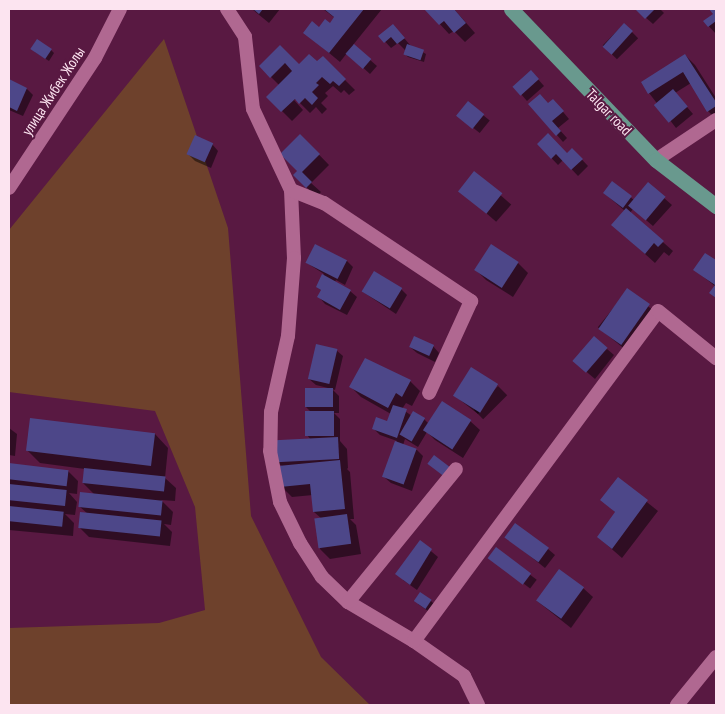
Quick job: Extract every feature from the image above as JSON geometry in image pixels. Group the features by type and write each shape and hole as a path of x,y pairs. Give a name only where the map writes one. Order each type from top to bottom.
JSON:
{"main road":[{"name":"Talgar road","path":"511,9 656,160 716,206"}],"street":[{"name":"улица Жибек Жолы","path":"9,188 95,58 120,9"},
{"path":"227,9 246,37 253,108 291,190 294,258 288,336 271,412 270,451 280,502 300,543 322,577 348,602 414,640 464,676 478,705"},
{"path":"656,160 716,120"},
{"path":"291,190 324,203 471,301 429,393"},
{"path":"414,640 658,311 716,358"},
{"path":"348,602 456,469"},
{"path":"677,705 716,657"}],"shaded area":[{"path":"164,39 228,228 251,516 321,657 370,705 9,705 9,628 159,623 205,610 195,507 155,411 9,392 9,230"}],"building":[{"path":"253,9 263,9 259,14"},
{"path":"324,9 364,9 329,53 303,33 312,21 319,27 325,19 330,23 334,17"},
{"path":"424,9 454,9 466,23 454,33 444,21 439,25"},
{"path":"635,9 655,9 645,19"},
{"path":"709,9 716,9 716,21 708,27 703,21 713,14"},
{"path":"624,23 633,31 612,55 603,47"},
{"path":"393,24 405,38 397,44 391,37 384,43 378,36"},
{"path":"37,39 52,49 45,59 30,49"},
{"path":"354,44 371,59 363,69 345,54"},
{"path":"407,44 424,50 420,60 403,54"},
{"path":"280,45 299,64 309,54 317,61 323,56 346,79 339,86 333,81 330,84 322,77 316,83 319,85 312,92 318,98 312,105 305,98 299,104 295,99 281,112 266,97 292,71 285,63 270,78 259,66"},
{"path":"685,54 716,102 716,106 707,112 683,72 648,94 641,82"},
{"path":"531,70 539,79 520,96 512,87"},
{"path":"9,79 27,88 17,111 9,107"},
{"path":"673,89 688,107 669,123 654,105"},
{"path":"540,94 548,103 553,99 564,111 552,121 561,131 556,136 528,104"},
{"path":"468,101 484,114 472,129 456,116"},
{"path":"548,133 567,153 572,148 583,159 571,170 556,154 551,159 537,144"},
{"path":"300,134 320,154 302,172 312,182 306,188 293,175 297,171 280,154"},
{"path":"195,135 213,143 205,162 186,154"},
{"path":"474,171 502,193 486,214 458,191"},
{"path":"612,181 632,196 623,208 603,193"},
{"path":"648,182 666,197 646,221 628,206"},
{"path":"626,208 664,241 658,247 654,243 645,254 611,225"},
{"path":"315,244 347,260 338,279 305,263"},
{"path":"491,244 519,262 502,288 474,270"},
{"path":"705,253 716,260 716,298 709,293 715,285 693,270"},
{"path":"374,271 402,288 390,309 362,292"},
{"path":"322,274 351,290 340,310 317,297 321,290 316,287"},
{"path":"627,288 650,304 621,345 598,329"},
{"path":"414,336 434,345 429,356 409,347"},
{"path":"594,336 608,348 586,373 572,361"},
{"path":"316,344 337,349 329,384 308,379"},
{"path":"365,358 411,380 402,397 396,393 388,408 349,387"},
{"path":"471,367 498,384 480,413 453,396"},
{"path":"305,388 333,388 333,407 305,407"},
{"path":"442,401 471,420 452,449 423,430"},
{"path":"393,405 407,409 397,438 372,429 376,417 387,421"},
{"path":"305,411 334,411 334,436 305,436"},
{"path":"413,411 425,418 412,441 400,434"},
{"path":"30,418 155,433 151,466 26,451"},
{"path":"338,437 339,459 276,462 275,440"},
{"path":"395,441 417,449 404,485 382,477"},
{"path":"434,455 451,468 444,476 427,464"},
{"path":"340,460 345,509 313,512 310,484 280,487 278,466"},
{"path":"9,463 69,470 67,486 9,479"},
{"path":"84,468 166,477 164,491 82,483"},
{"path":"618,477 648,500 612,549 597,537 615,512 600,500"},
{"path":"9,484 67,490 65,506 9,500"},
{"path":"80,492 163,501 161,516 78,507"},
{"path":"9,506 64,512 62,527 9,521"},
{"path":"80,512 162,521 160,536 78,528"},
{"path":"347,514 351,544 318,548 314,519"},
{"path":"515,523 549,548 538,562 504,538"},
{"path":"420,540 432,549 410,585 395,574"},
{"path":"496,547 531,573 523,585 488,558"},
{"path":"559,569 584,587 561,619 536,601"},
{"path":"420,592 432,600 425,609 414,601"}]}
